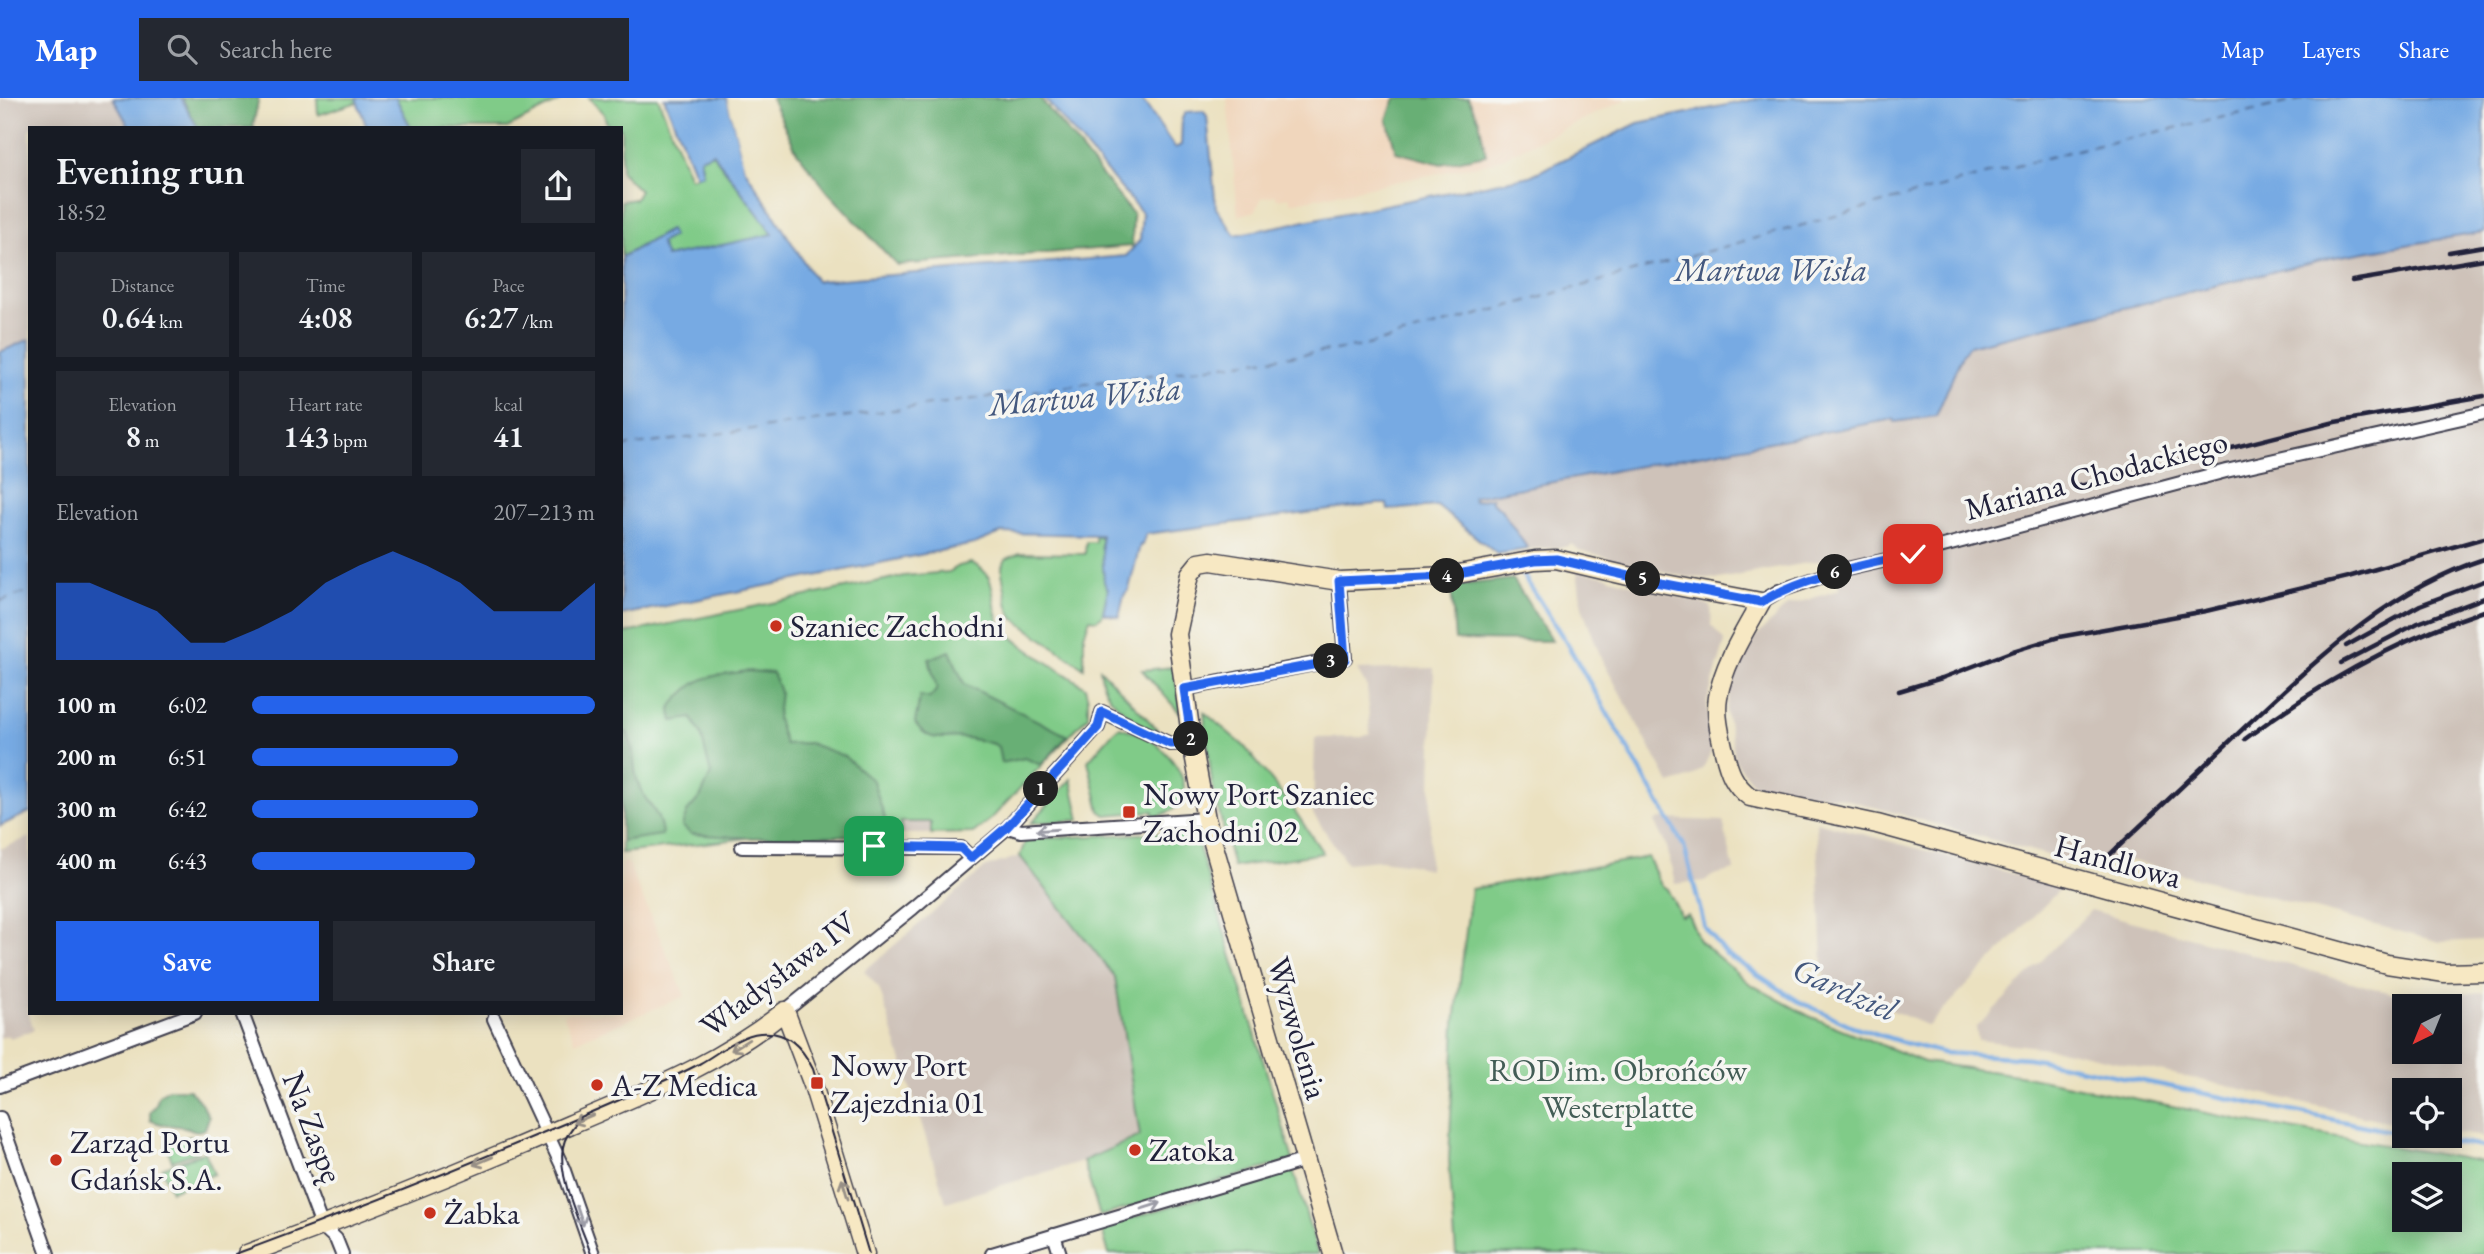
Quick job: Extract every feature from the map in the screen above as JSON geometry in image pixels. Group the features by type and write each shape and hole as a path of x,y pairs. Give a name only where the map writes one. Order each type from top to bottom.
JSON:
{"street":[{"name":"Mariana Chodackiego","path":"1761,602 1779,591 1838,571 1913,554 2227,471 2484,413"},
{"path":"1007,827 1021,831 1206,819 1177,634 1190,574 1199,564 1211,561 1339,581 1447,576 1535,560 1556,559 1650,581 1761,602"},
{"path":"1184,689 1345,659 1339,581"},
{"name":"Handlowa","path":"1761,602 1737,644 1718,698 1718,727 1730,774 1741,790 1750,797 1877,824 2386,964 2445,973 2484,972"},
{"name":"Władysława IV","path":"247,1254 387,1202 701,1068 758,1033 913,908 1007,827 1098,727 1102,712 1170,744 1192,743"},
{"name":"Wyzwolenia","path":"1206,819 1333,1254"},
{"path":"742,847 961,848 971,858"},
{"path":"785,1011 813,1084 866,1254"},
{"path":"0,1086 190,1015"},
{"name":"Na Zaspę","path":"243,1015 322,1226 336,1239 342,1254"},
{"path":"494,1019 567,1177 593,1254"},
{"path":"0,1118 48,1254"},
{"path":"992,1254 1306,1160"},
{"path":"1054,1235 1060,1254"}],"shaded area":[{"path":"0,98 113,98 129,126 28,126 28,340 0,352"},
{"path":"1227,98 1629,98 1493,162 1291,203 1289,197 1278,199 1275,195 1262,198 1255,211 1238,216"},
{"path":"2484,232 2484,940 2440,942 2132,861 2080,864 1838,797 1756,787 1736,762 1726,711 1734,673 1752,641 1787,606 1839,590 1835,558 1719,579 1685,577 1579,550 1571,544 1565,547 1528,549 1492,502 1473,501 1472,497 1491,493 1894,419 1896,422 1936,416 1963,353 1969,346 2329,258"},
{"path":"1577,571 1711,606 1712,626 1725,642 1707,702 1711,752 1703,768 1692,777 1670,784 1602,660 1582,607"},
{"path":"1434,668 1429,870 1412,864 1380,860 1347,863 1313,814 1315,738 1362,737 1370,734 1367,687 1357,670"},
{"path":"1660,819 1723,821 1734,870 1714,875 1704,881 1675,884 1667,847 1654,822"},
{"path":"901,822 931,822 931,834 901,834"},
{"path":"1816,822 2062,887 1928,1026 1824,981"},
{"path":"28,838 27,1008 34,1030 10,1038 9,1035 0,1038 0,849"},
{"path":"1020,856 1115,977 1140,1136 1083,1161 946,1202 879,988 864,971 986,867"},
{"path":"627,861 685,996 575,1042 564,1015 623,1015 623,863"},
{"path":"2091,910 2395,994 2392,994 2392,1064 2462,1064 2460,994 2484,992 2484,1137 2462,1134 2462,1078 2392,1078 2392,1122 2064,1050 1978,1040 1976,1028"}],"green space":[{"path":"182,98 259,98 254,126 197,126"},
{"path":"317,98 356,98 358,102 318,115"},
{"path":"396,98 566,98 511,126 410,126"},
{"path":"589,98 658,98 690,178 703,174 700,158 712,153 774,235 665,257 660,242 669,230 623,256 623,201 635,199 640,191 623,174 623,126 607,126 604,114"},
{"path":"771,98 1040,98 1133,214 1132,246 897,265 828,192 797,152"},
{"path":"1395,98 1468,98 1479,120 1486,155 1441,164 1396,152 1387,119"},
{"path":"1095,537 1101,537 1101,547 1104,549 1104,582 1108,589 1102,616 1096,620 1090,619 1084,635 1084,668 1013,618 1008,607 1002,566 1006,559 1020,553 1085,554 1086,542 1095,542"},
{"path":"971,563 986,574 990,580 1000,623 1005,630 1025,647 1085,687 1088,699 1088,716 991,819 973,833 931,834 931,822 901,822 901,834 756,837 623,853 623,634 904,576 949,572"},
{"path":"1513,579 1552,641 1455,640 1451,586"},
{"path":"950,651 964,684 1068,736 1041,765 1025,758 1001,763 998,747 994,744 958,737 933,737 927,735 915,723 920,696 930,698 937,689 929,659"},
{"path":"1173,667 1181,708 1179,712 1142,670"},
{"path":"1100,669 1159,734 1139,723 1114,701 1107,693"},
{"path":"748,671 773,673 780,692 777,719 785,744 809,743 844,756 873,781 885,818 876,835 748,838 691,834 682,826 687,812 701,796 711,774 701,734 692,718 673,721 670,708 688,689 704,679"},
{"path":"1204,712 1244,746 1290,804 1323,853 1233,867 1212,784"},
{"path":"1120,727 1148,738 1162,749 1179,770 1184,793 1180,803 1170,811 1154,817 1153,811 1106,815 1100,811 1088,761"},
{"path":"623,732 627,732 630,739 637,780 658,818 662,835 623,841"},
{"path":"1071,779 1080,820 1031,823"},
{"path":"1195,834 1293,1160 1100,1216 1083,1161 1140,1136 1115,977 1020,856 1026,839"},
{"name":"ROD im. Obrońców Westerplatte","path":"1648,857 1661,885 1667,889 1681,916 1688,914 1699,941 1750,984 1809,1016 1924,1062 2025,1076 2255,1123 2484,1162 2484,1254 1456,1254 1449,1160 1455,1023 1471,889"},
{"path":"169,1089 189,1089 209,1117 205,1129 196,1131 150,1120 150,1112 159,1095"},
{"path":"191,1136 197,1152 172,1161 166,1144"},
{"path":"205,1152 214,1174 171,1191 162,1168"},
{"path":"1293,1170 1318,1254 1109,1254 1101,1227"}],"water":[{"path":"113,98 181,98 197,126 129,126"},
{"path":"356,98 396,98 410,126 366,126"},
{"name":"Martwa Wisła","path":"664,98 727,98 745,169 816,281 1126,256 1140,240 1142,213 1044,98 1141,98 1175,148 1181,145 1182,118 1186,112 1203,111 1207,116 1216,208 1235,235 1530,176 1638,123 1761,98 2484,98 2484,232 2329,258 1969,346 1963,353 1936,416 1895,422 1894,419 1473,497 1474,501 1492,498 1492,502 1500,508 1528,549 1497,554 1437,506 1388,510 1387,504 1146,534 1140,545 1119,617 1103,613 1108,589 1104,582 1101,535 1001,533 974,544 623,615 623,256 670,230 673,236 660,243 666,257 773,234 713,153 700,158 703,174 696,176"},
{"path":"28,340 28,813 0,826 0,352"}],"pier":[{"path":"727,98 730,98 748,169 745,169"}],"waterway":[{"name":"Gardziel","path":"1519,569 1566,642 1684,846 1705,928 1725,953 1798,1001 1852,1026 1943,1053 2029,1058 2392,1132"},
{"name":"Gardziel","path":"2462,1144 2484,1147"}],"ferry route":[{"path":"623,447 1364,346 2068,152 2309,98"},
{"path":"0,601 28,592"}],"tram line":[{"path":"235,1254 582,1116 699,1064 744,1037 760,1033 786,1037 799,1047 813,1069 869,1254"},
{"path":"580,1119 565,1139 563,1172 591,1254"}],"railway":[{"path":"2449,252 2484,246"},
{"path":"2352,281 2484,259"},
{"path":"2076,487 2335,422 2484,396"},
{"path":"1899,691 2059,637 2206,611 2348,577 2484,538"},
{"path":"2100,864 2274,700 2356,628 2417,589 2449,572 2484,559"},
{"path":"2346,646 2420,605 2484,581"},
{"path":"2341,663 2418,623 2484,598"},
{"path":"2245,739 2301,700 2359,665 2420,636 2484,611"}],"place":[{"name":"Szaniec Zachodni","path":"776,626"},
{"name":"Nowy Port Szaniec Zachodni 02","path":"1129,812"},
{"name":"Nowy Port Zajezdnia 01","path":"817,1083"},
{"name":"A-Z Medica","path":"597,1085"},
{"name":"Zatoka","path":"1135,1150"},
{"name":"Zarząd Portu Gdańsk S.A.","path":"56,1160"},
{"name":"Żabka","path":"430,1213"}],"route":[{"path":"874,846 961,848 971,858 1007,827 1074,754 1098,727 1102,712 1170,744 1192,743 1184,689 1345,659 1339,581 1447,576 1535,560 1556,559 1650,581 1761,602 1779,591 1838,571 1913,554"}]}
